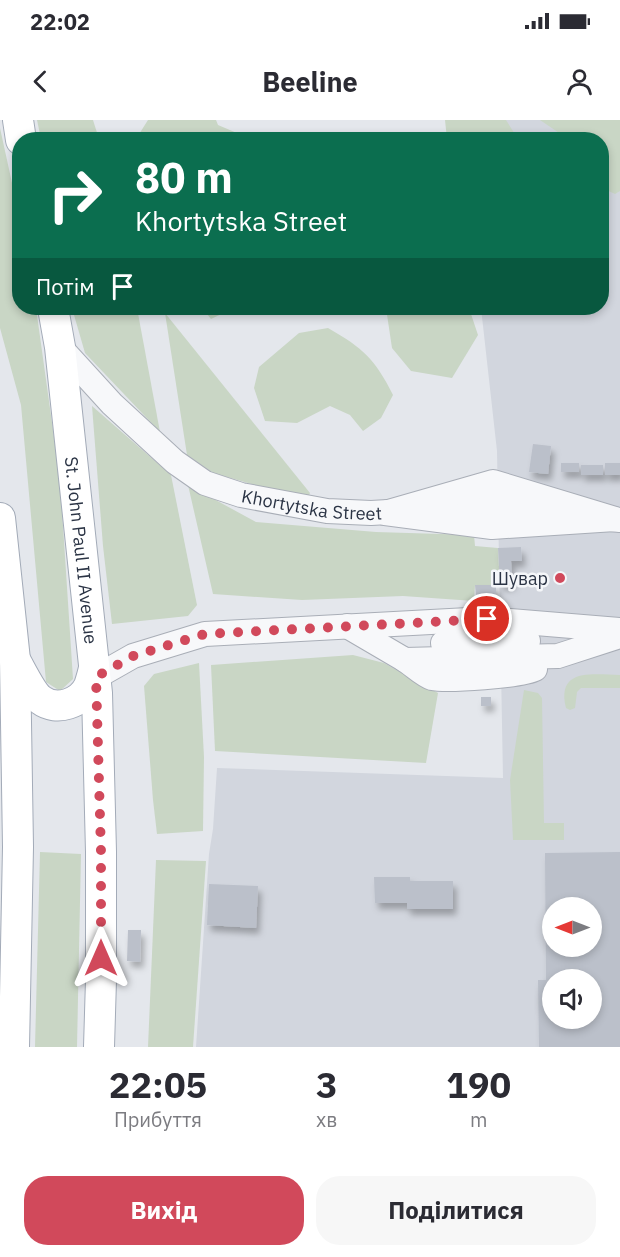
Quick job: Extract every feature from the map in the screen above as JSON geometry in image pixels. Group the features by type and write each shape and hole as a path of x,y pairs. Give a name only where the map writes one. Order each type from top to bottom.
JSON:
{"main road":[{"name":"St. John Paul II Avenue","path":"53,315 60,347 95,672 101,852 99,1047"},
{"path":"1,532 15,660 18,847 14,1047"},
{"path":"15,660 39,699 49,704 62,706 73,702 88,688 95,672"}],"lane":[{"name":"Khortytska Street","path":"60,347 120,411 175,462 205,483 241,495 327,511 386,513"},
{"path":"386,513 493,482 617,520"},
{"path":"386,513 492,527 617,520"},
{"path":"95,672 133,656 205,634 487,619 620,630"},
{"path":"347,626 432,678 488,677 528,672 558,649"},
{"path":"380,645 558,649 620,636"}],"shaded area":[{"name":"Шувар","path":"460,120 620,120 620,1047 196,1047 217,768 503,778 497,451 482,315 609,315 609,132 461,132"}],"green space":[{"path":"37,120 93,120 97,132 40,132"},
{"path":"148,120 216,120 218,125 234,132 140,132"},
{"path":"445,120 506,120 514,132 446,132"},
{"path":"540,120 620,120 620,191 615,194 609,191 609,132 558,132"},
{"path":"0,128 12,183 12,315 37,315 60,480 73,679 60,691 46,682 21,405 0,328"},
{"path":"74,315 138,315 160,432 85,353"},
{"path":"165,315 310,493 307,500 213,473 187,455"},
{"path":"208,315 219,315 211,319"},
{"path":"387,315 471,315 478,335 452,378 411,371 392,348"},
{"path":"328,328 359,348 380,372 393,395 381,418 363,431 350,415 330,406 297,423 265,421 254,388 259,367 299,333"},
{"path":"92,406 171,475 197,605 188,616 112,624 103,546"},
{"path":"188,485 256,522 376,532 474,535 475,546 498,548 500,585 475,585 474,601 403,596 302,600 213,594"},
{"path":"353,655 384,663 438,693 426,763 215,751 211,665"},
{"path":"199,663 204,757 203,831 157,834 144,686 154,674"},
{"path":"589,675 620,675 620,688 581,688 577,692 575,708 570,710 566,708 564,695 572,680"},
{"path":"524,690 538,693 542,698 544,823 564,823 564,840 513,840 510,780"},
{"path":"40,852 81,854 77,1047 35,1047"},
{"path":"156,860 206,861 193,1047 148,1047"}],"building":[{"path":"533,444 551,446 548,474 529,472"},
{"path":"561,463 579,463 579,472 561,472"},
{"path":"605,463 620,463 620,475 605,475"},
{"path":"581,465 603,465 603,475 581,475"},
{"path":"521,547 522,561 511,561 512,584 500,585 498,548"},
{"path":"475,585 496,585 496,595 476,596"},
{"path":"481,697 491,697 491,706 481,706"},
{"path":"620,852 620,1047 539,1047 538,980 542,980 542,1029 602,1029 602,969 546,969 546,957 602,957 602,897 545,897 545,853"},
{"path":"374,877 410,877 410,881 453,881 453,909 407,909 407,903 375,903"},
{"path":"209,884 258,886 256,928 207,925"},
{"path":"128,930 141,930 140,962 127,961"}],"place":[{"name":"Шувар","path":"560,578"}],"route":[{"path":"101,958 101,852 96,677 133,656 205,634 487,619"}]}
